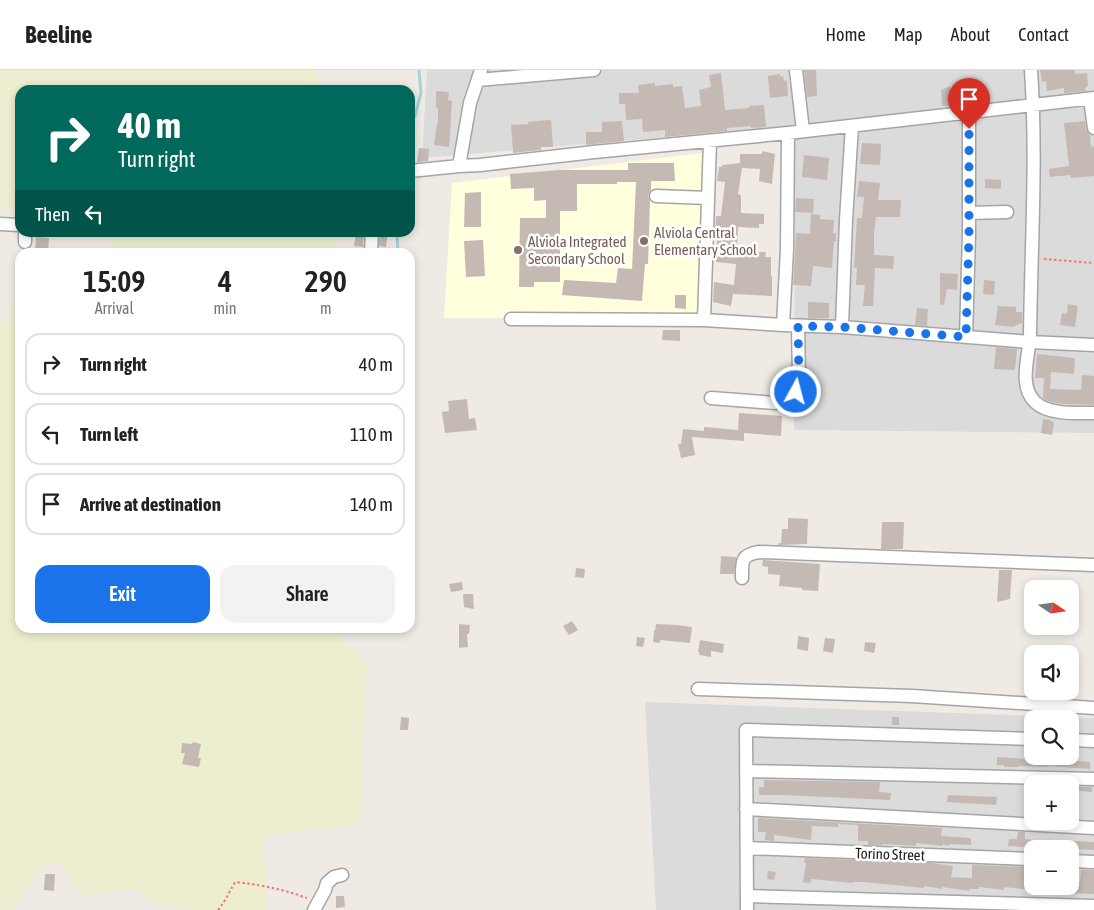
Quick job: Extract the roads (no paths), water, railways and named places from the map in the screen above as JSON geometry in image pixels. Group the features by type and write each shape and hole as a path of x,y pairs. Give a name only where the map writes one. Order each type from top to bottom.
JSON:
{"street":[{"path":"459,166 470,104 480,75 594,70"},
{"path":"796,70 803,132"},
{"path":"1031,70 1034,167 1030,342 1026,378 1028,390 1034,402 1043,408 1059,412 1094,413"},
{"path":"415,170 803,132 1092,98 1094,128"},
{"path":"966,337 969,112"},
{"path":"842,327 852,126"},
{"path":"783,325 787,249 788,133"},
{"path":"704,320 710,141"},
{"path":"656,196 708,198"},
{"path":"969,213 1007,212"},
{"path":"0,224 15,225"},
{"path":"511,319 704,320 842,327 1030,342 1094,344"},
{"path":"711,398 775,403 788,400 796,392 799,379 798,326"},
{"path":"742,578 744,558 748,554 759,552 1094,566"},
{"path":"698,689 912,696 1094,708"},
{"path":"747,910 746,730 1024,739"},
{"path":"1079,740 1094,741"},
{"path":"746,771 1094,779"},
{"path":"746,809 1094,828"},
{"name":"Torino Street","path":"747,848 1024,859"},
{"path":"1079,861 1094,862"},
{"path":"316,906 326,890 327,883 334,877 342,875"},
{"path":"747,896 1094,906"}],"waterway":[{"path":"415,116 421,93 419,70"},
{"path":"397,237 398,248"}],"place":[{"name":"Alviola Central Elementary School","path":"644,241"},
{"name":"Alviola Integrated Secondary School","path":"518,250"}]}
